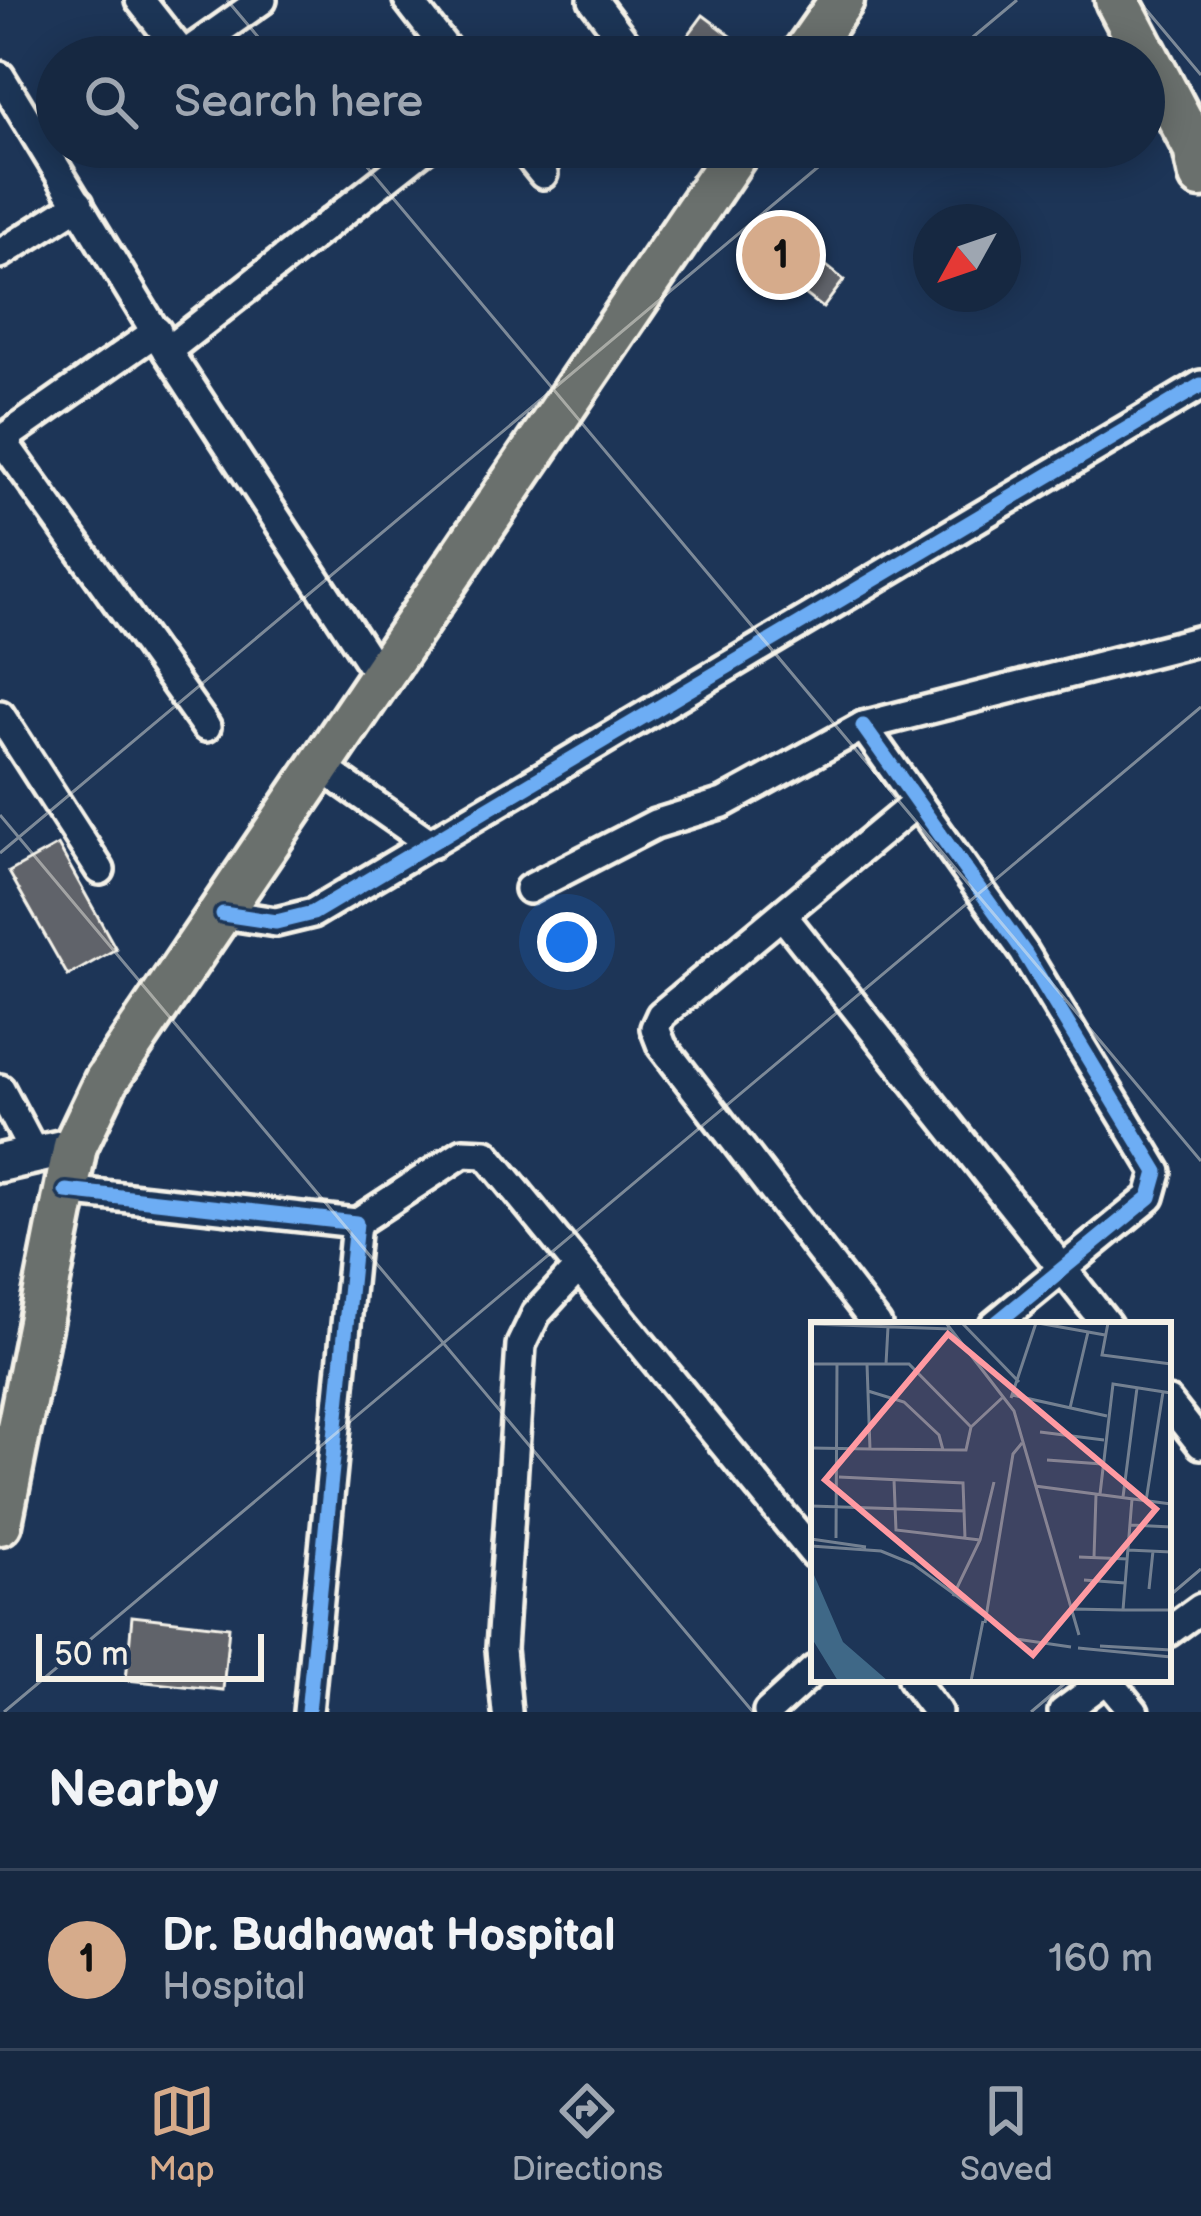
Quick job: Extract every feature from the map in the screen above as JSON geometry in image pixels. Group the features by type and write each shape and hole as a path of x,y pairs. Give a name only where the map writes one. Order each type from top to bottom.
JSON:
{"main road":[{"path":"1117,0 1136,36"},
{"path":"814,36 833,4"},
{"path":"1165,91 1195,148 1201,176"},
{"path":"0,1522 66,1191 36,1155 106,1081 223,914 379,676 726,168"}],"street":[{"path":"140,0 167,36"},
{"path":"211,36 262,0"},
{"path":"408,0 436,36"},
{"path":"593,0 620,36"},
{"path":"1,81 36,127"},
{"path":"62,168 162,341 379,676"},
{"path":"206,727 1,441 162,341 397,168"},
{"path":"538,168 543,174"},
{"path":"0,254 79,204"},
{"path":"223,914 293,920 430,844 1201,385"},
{"path":"529,889 655,824 723,803 863,726 1201,640"},
{"path":"0,715 100,870"},
{"path":"863,726 1030,962 1157,1172 1150,1197 998,1322"},
{"path":"321,766 430,844"},
{"path":"875,1322 657,1038 661,1015 915,804"},
{"path":"783,916 1105,1322"},
{"path":"0,1089 36,1155"},
{"path":"66,1191 356,1223 463,1153 478,1150 811,1550"},
{"path":"308,1712 356,1223"},
{"path":"507,1712 501,1649 521,1345 536,1314 578,1268"},
{"path":"1171,1406 1201,1444"},
{"path":"1171,1630 1199,1613"},
{"path":"767,1712 811,1673"},
{"path":"914,1682 937,1712"},
{"path":"1063,1712 1103,1682"},
{"path":"1110,1682 1135,1712"}],"building":[{"path":"703,15 731,36 688,36"},
{"path":"769,220 844,280 823,308 746,248"},
{"path":"58,845 116,949 68,976 9,872"},
{"path":"132,1616 229,1627 223,1690 126,1680"}],"cycle path":[{"path":"223,914 276,922 313,913 1201,385"},
{"path":"863,726 1024,952 1157,1172 1150,1197 998,1322"},
{"path":"66,1191 356,1223 308,1712"}],"place":[{"name":"Dr. Budhawat Hospital","path":"781,255"}]}
